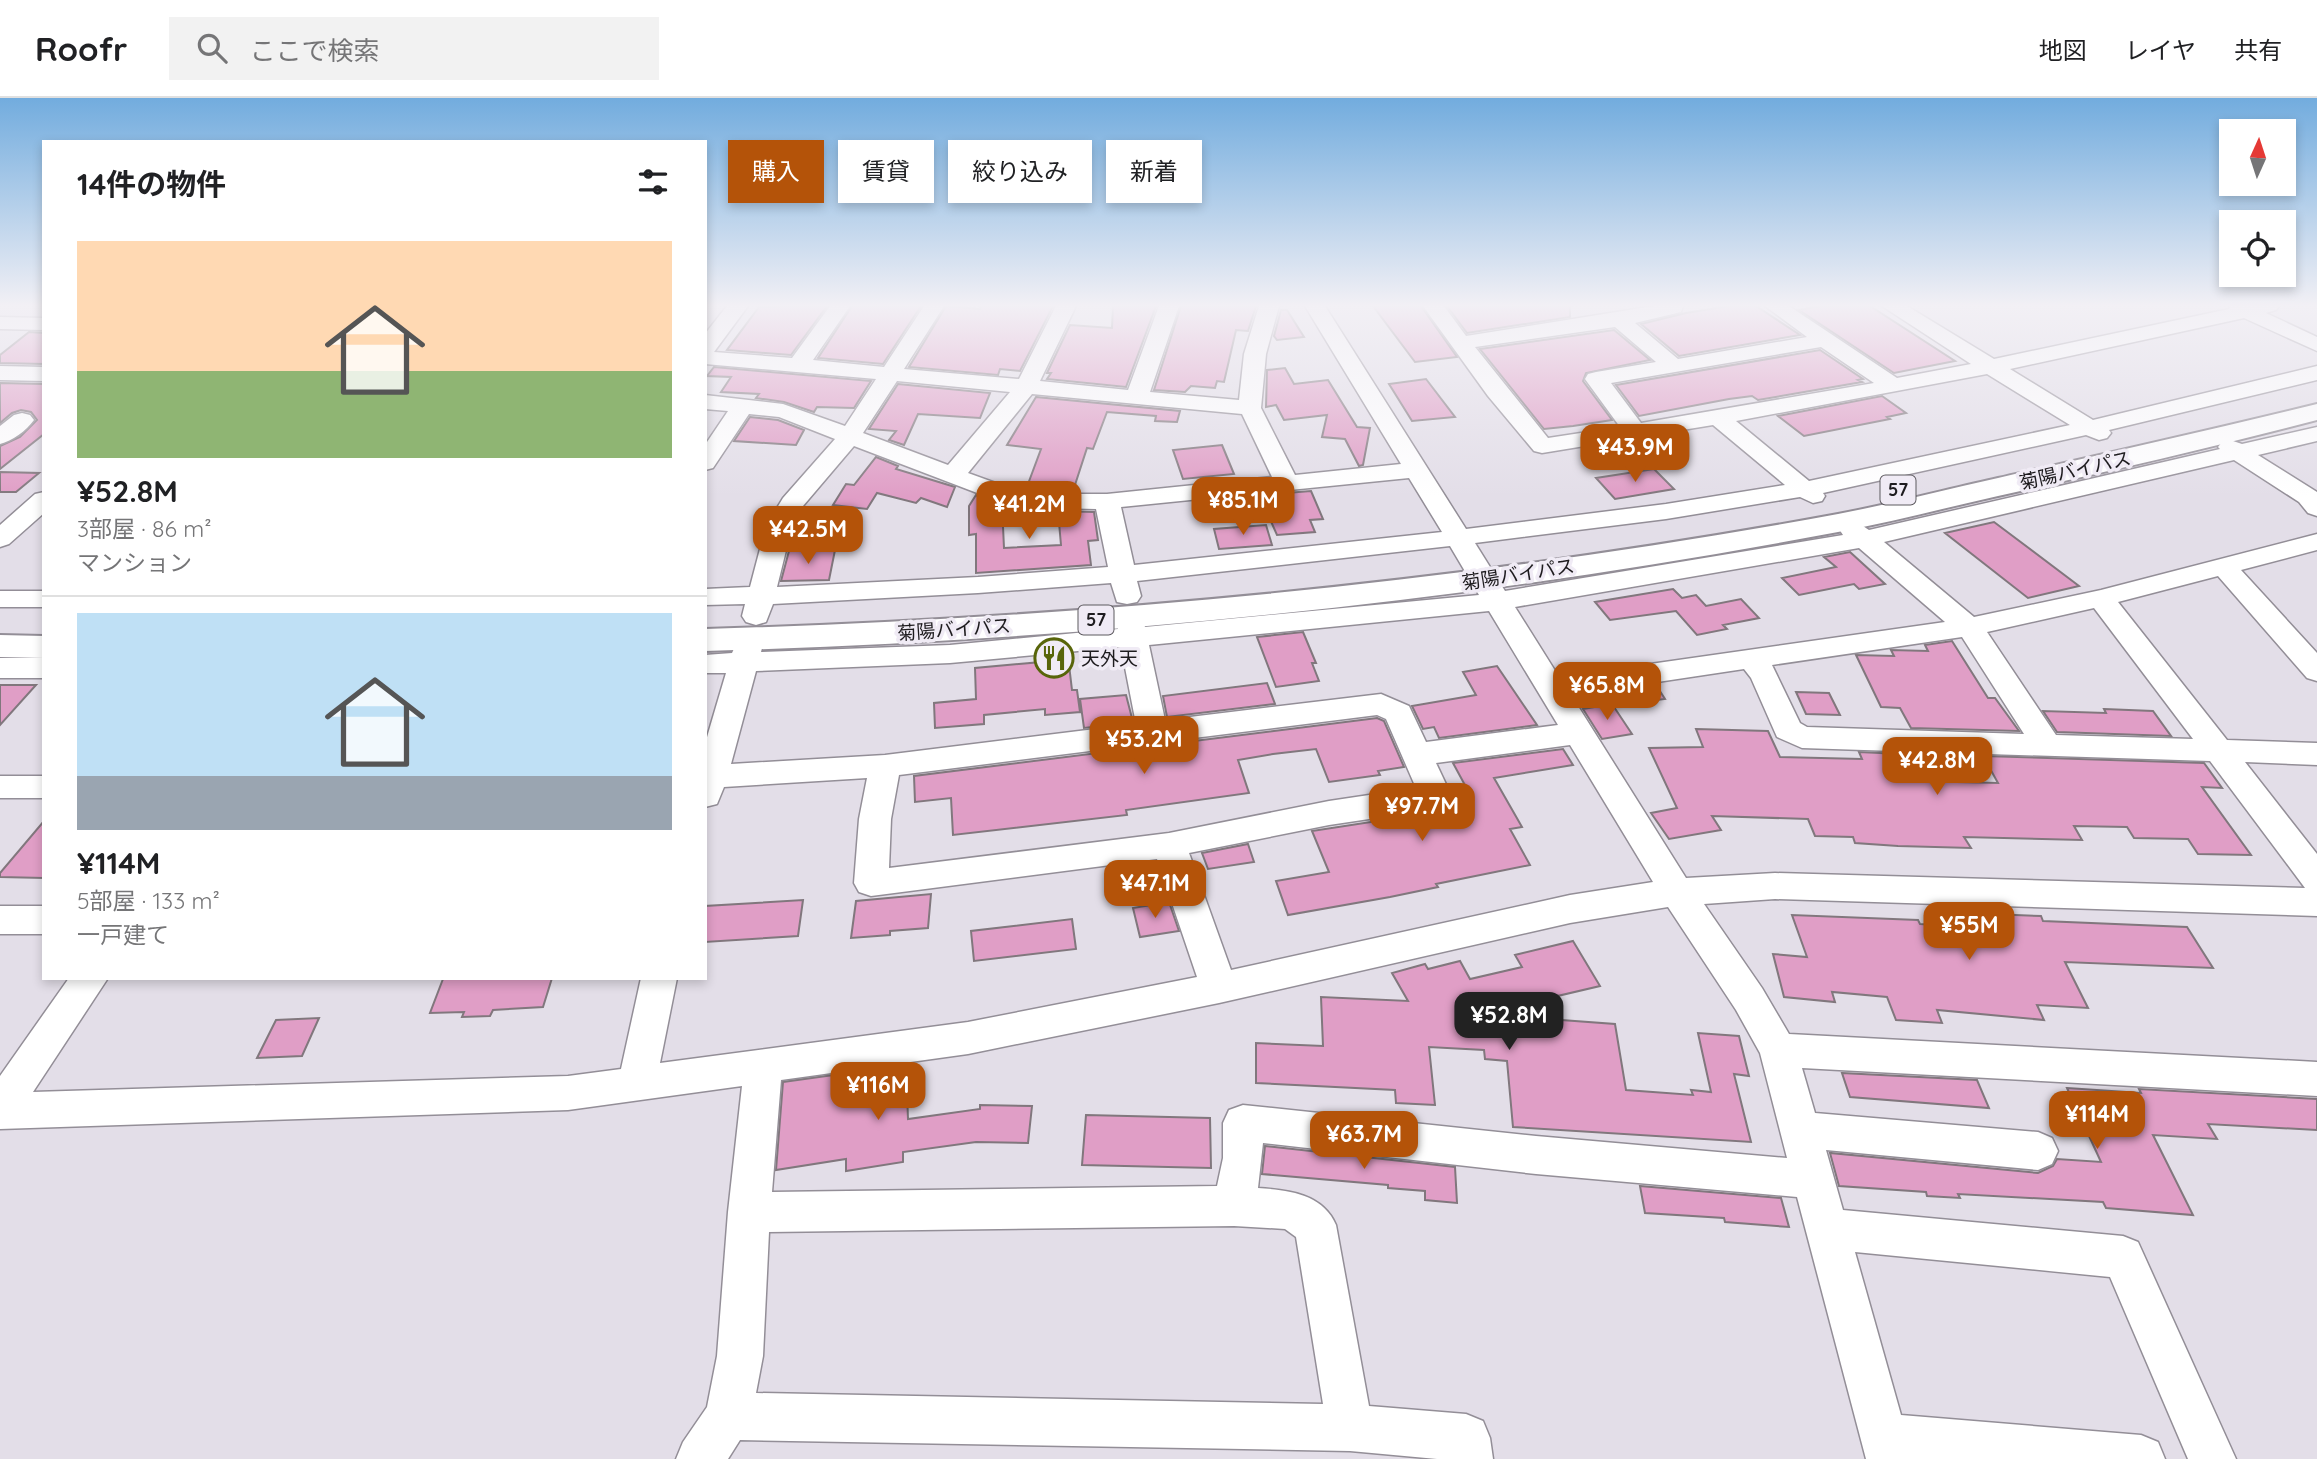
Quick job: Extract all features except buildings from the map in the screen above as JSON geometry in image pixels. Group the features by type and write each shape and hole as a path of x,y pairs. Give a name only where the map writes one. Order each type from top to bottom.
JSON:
{"highway":[{"name":"菊陽バイパス","path":"1833,514 2102,435 2317,393"},
{"name":"菊陽バイパス","path":"707,619 821,638 1128,606 1396,592 1480,569 1833,514 2213,438 2317,412"},
{"path":"0,623 42,623"},
{"name":"菊陽バイパス","path":"707,640 753,629"},
{"path":"0,646 42,647"}],"street":[{"path":"844,370 1250,408"},
{"path":"885,766 875,819 871,883 1169,845 1329,813 1436,797 1419,754 1398,713 1381,704 885,766 707,783 753,629 779,526 792,503 850,436 893,370"},
{"path":"952,476 1027,386 1035,370"},
{"path":"1138,397 1147,370"},
{"path":"1254,370 1250,408 1287,483"},
{"path":"1355,370 1677,892 1749,999 1778,1050 1887,1448 2141,1459"},
{"path":"1482,370 1542,446 1720,419 1972,370"},
{"path":"1636,432 1596,379 1647,370"},
{"path":"1869,370 1892,385"},
{"path":"1996,370 2102,435 2317,373"},
{"path":"0,373 42,374"},
{"path":"707,402 783,411 1023,502 1107,501 1417,470"},
{"path":"707,460 743,406"},
{"path":"0,419 22,420 0,437"},
{"path":"1720,419 1969,627 2049,746"},
{"path":"707,663 753,629 955,586 1128,606 1254,562 1480,569 1633,515 1833,514 2241,453 2317,434"},
{"path":"2213,438 2308,497 2317,508"},
{"path":"2287,483 2317,483"},
{"path":"1107,501 1154,734"},
{"path":"0,512 36,506"},
{"path":"0,539 36,506"},
{"path":"1551,688 1753,661 1969,627 2101,598 2317,542"},
{"path":"2224,567 2317,671"},
{"path":"707,598 753,629"},
{"path":"2101,598 2317,879"},
{"path":"0,599 42,599"},
{"path":"1753,661 1764,675 1788,730 1802,737 2317,754"},
{"path":"0,668 42,668"},
{"path":"1419,754 1579,733"},
{"path":"0,787 42,788"},
{"path":"1169,845 1219,988"},
{"path":"0,1110 568,1093 968,1038 1219,988 1570,909 1677,892 1774,886 2317,902"},
{"path":"0,920 42,920"},
{"path":"0,1110 89,980"},
{"path":"636,1082 659,980"},
{"path":"1778,1050 2317,1079"},
{"path":"700,1459 728,1416 740,1356 749,1213 763,1067"},
{"path":"1234,1206 1243,1158 1243,1123 1536,1155 1814,1179"},
{"path":"1800,1130 2038,1151"},
{"path":"749,1213 1234,1206 1291,1210 1315,1225 1350,1429"},
{"path":"1828,1229 2123,1257 2212,1459"},
{"path":"728,1416 1350,1429 1466,1438 1469,1459"}],"place":[{"name":"天外天","path":"1054,658"}]}
